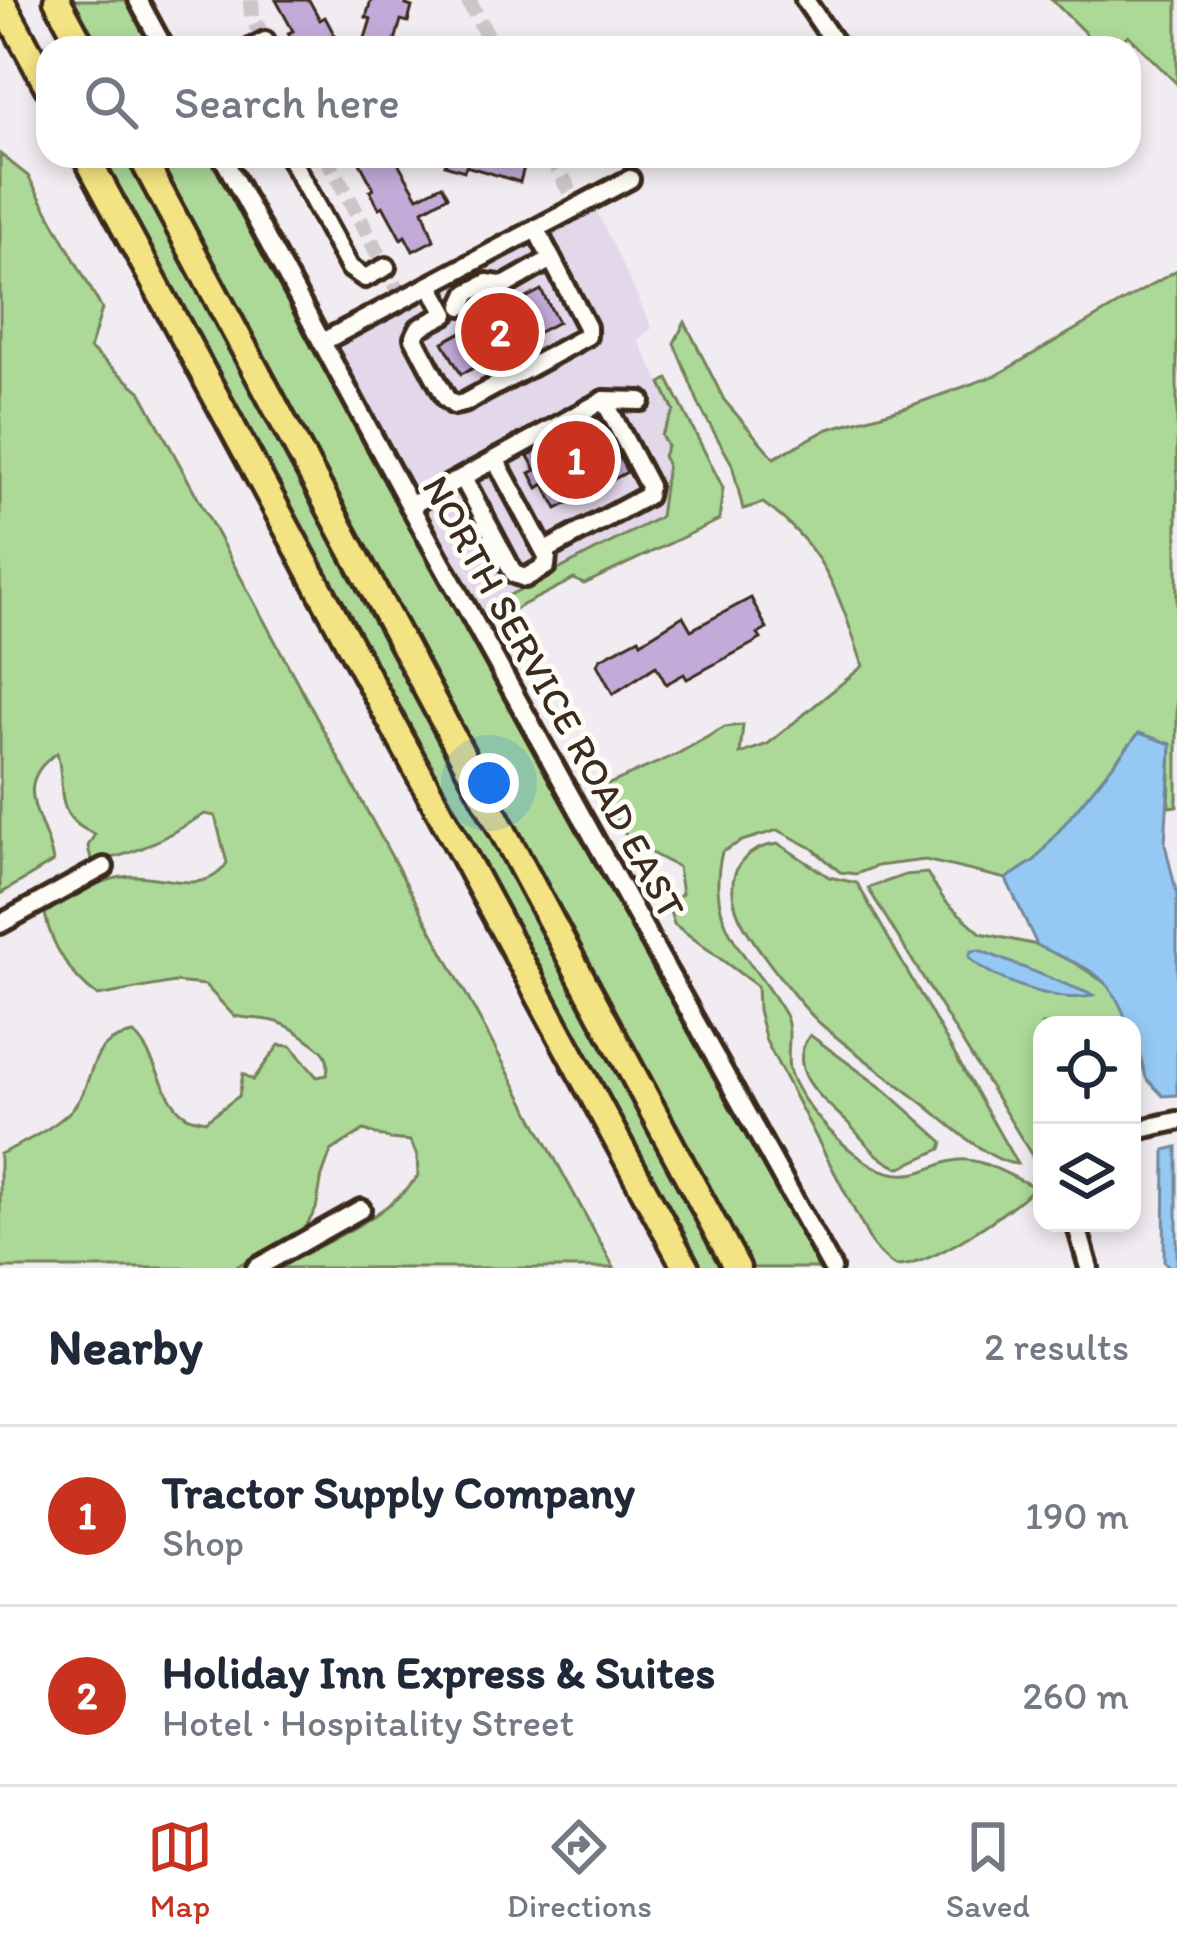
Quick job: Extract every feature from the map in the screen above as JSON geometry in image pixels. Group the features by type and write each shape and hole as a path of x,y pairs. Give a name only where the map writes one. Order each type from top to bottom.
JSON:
{"highway":[{"path":"1,0 36,65"},
{"path":"57,0 76,36"},
{"path":"93,168 686,1268"},
{"path":"147,168 736,1268"}],"street":[{"path":"138,0 158,36"},
{"path":"805,0 830,36"},
{"name":"NORTH SERVICE ROAD EAST","path":"228,168 832,1268"},
{"path":"296,168 350,268 364,278 386,267"},
{"path":"322,342 630,178"},
{"path":"536,229 587,327 587,336 464,403 454,404 446,398 414,338 419,328 459,308 468,293 487,283 495,290 551,259"},
{"path":"430,285 459,308"},
{"path":"410,506 604,400 641,401"},
{"path":"544,551 646,496 649,486 604,400"},
{"path":"463,478 514,574 524,578 546,566 544,551 495,459"},
{"path":"0,924 104,867"},
{"path":"1141,1129 1177,1121"},
{"path":"256,1268 362,1210"},
{"path":"1079,1232 1089,1268"}],"shaded area":[{"path":"595,207 652,328 638,340 674,410 665,426 667,464 660,517 477,612 341,359 342,344 349,336"}],"green space":[{"path":"71,0 130,0 150,36 90,36"},
{"path":"1052,0 1177,0 1177,84 1141,48 1141,36 1086,34"},
{"path":"0,154 28,176 102,309 90,349 140,391 614,1268 277,1268 372,1217 418,1176 417,1155 410,1141 364,1130 331,1151 316,1209 305,1228 234,1268 0,1268 0,1154 66,1115 83,1092 98,1055 117,1038 134,1034 176,1107 205,1121 239,1096 243,1074 253,1080 279,1045 291,1046 317,1077 327,1075 328,1061 324,1052 287,1026 234,1016 205,985 174,982 98,996 71,970 52,937 45,914 97,884 131,876 196,882 218,873 227,863 215,816 205,814 136,851 91,860 88,846 95,834 71,819 66,810 57,753 42,766 32,791 53,862 0,894"},
{"path":"102,168 136,168 727,1268 693,1268"},
{"path":"161,168 218,168 472,642 819,1268 753,1268"},
{"path":"1177,270 1177,806 1169,807 1171,744 1139,733 1035,860 1006,879 925,860 877,866 856,874 840,872 812,848 778,830 722,852 718,879 725,922 785,1015 794,1083 829,1130 859,1157 888,1172 910,1174 967,1160 1033,1186 1008,1210 948,1248 895,1266 873,1246 766,1041 757,986 674,924 667,902 682,894 678,867 620,828 605,786 725,727 743,725 740,754 768,744 863,666 837,595 816,555 763,503 743,509 732,464 701,409 674,343 685,322 724,400 774,458 828,429 997,375"},
{"path":"668,379 723,488 719,520 584,584 574,579 513,610 506,597 660,517 667,464 663,456 667,446 661,435 674,411 661,383"},
{"path":"779,844 829,877 857,883 1017,1164 994,1157 969,1140 835,1036 765,957 739,916 733,883 748,856"},
{"path":"927,873 945,901 981,933 1037,945 1117,991 1125,1016 1033,1016 1033,1157 868,888"},
{"path":"810,1035 886,1091 943,1142 941,1149 899,1168 877,1155 804,1073 803,1048"}],"water":[{"path":"1139,733 1171,744 1165,844 1177,895 1177,1095 1163,1096 1146,1078 1141,1016 1124,1016 1113,993 1094,973 1037,945 1006,879 1035,860"},
{"path":"979,950 1093,995 1064,997 1010,982 969,957 971,951"},
{"path":"1177,1147 1177,1268 1170,1268 1164,1261 1165,1150"}],"building":[{"path":"276,0 309,0 334,34 289,36 293,31"},
{"path":"371,0 408,0 406,5 412,7 396,36 366,36 371,19 366,17"},
{"path":"363,168 401,168 418,197 442,185 448,196 423,210 434,240 413,251 383,206 379,208 370,191 374,189"},
{"path":"473,168 524,168 520,182"},
{"path":"541,290 558,322 461,374 443,342"},
{"path":"599,417 627,472 557,509 544,484 538,488 528,456"},
{"path":"751,598 767,629 758,634 761,639 687,679 684,674 666,684 656,666 613,694 597,664 600,659 639,638 641,642 683,616 691,630"}],"tunnel":[{"path":"251,0 252,17 262,36"},
{"path":"468,0 488,36"},
{"path":"332,168 403,300"},
{"path":"557,168 578,207"}],"place":[{"name":"Holiday Inn Express & Suites","path":"500,332"},
{"name":"Tractor Supply Company","path":"576,460"}]}
